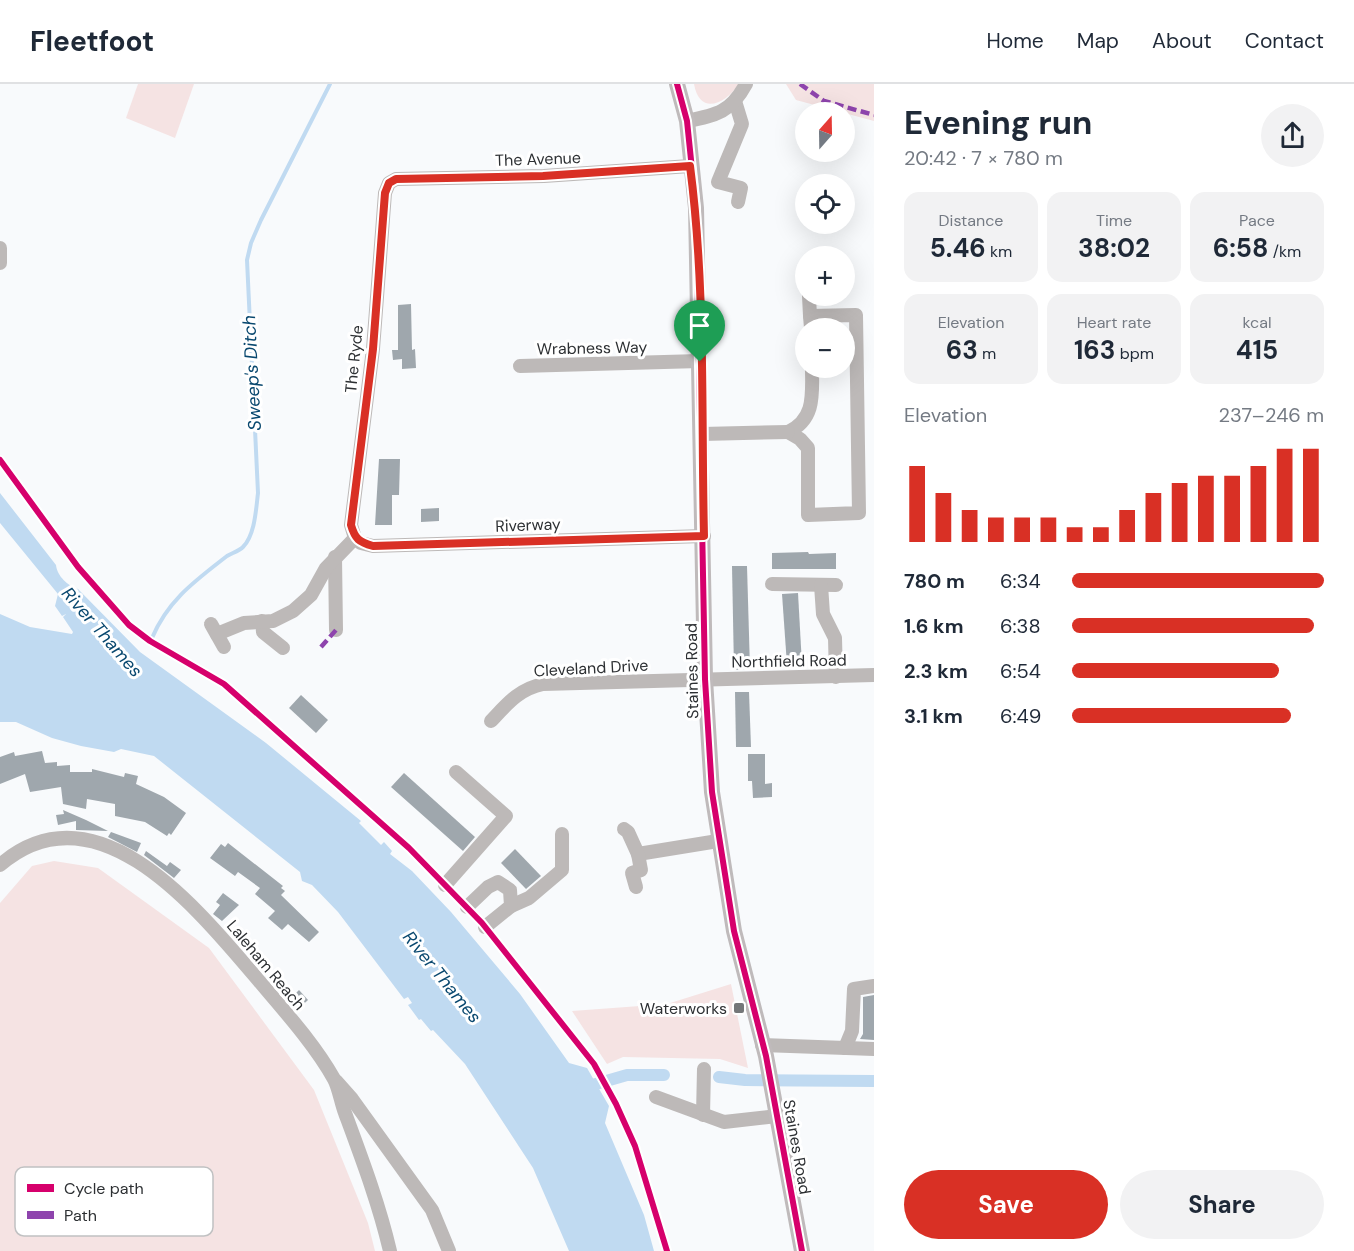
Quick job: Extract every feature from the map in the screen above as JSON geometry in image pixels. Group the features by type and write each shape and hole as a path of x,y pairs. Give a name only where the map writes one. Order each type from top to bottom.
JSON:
{"main road":[{"name":"Staines Road","path":"677,84 687,121 696,208 705,680 711,792 734,931 764,1051 802,1251"}],"street":[{"path":"687,121 711,117 727,109 746,84"},
{"path":"735,101 742,124 718,182 741,188 738,202"},
{"name":"The Avenue","path":"389,183 396,179 543,176 690,166"},
{"name":"The Ryde","path":"355,538 351,525 373,349 385,193 389,183"},
{"path":"0,248 0,263"},
{"path":"788,432 800,439 808,448 808,515 859,513 856,315 810,311"},
{"name":"Wrabness Way","path":"520,366 700,362"},
{"path":"702,434 788,432 799,425 812,407 812,378"},
{"name":"Riverway","path":"355,538 361,543 373,546 704,536"},
{"path":"224,647 214,629 244,623 273,621 293,611 311,595 335,557 355,538"},
{"path":"335,557 336,630"},
{"path":"772,584 836,585"},
{"path":"821,585 823,614 835,638 836,677"},
{"path":"262,621 263,632 283,648"},
{"name":"Northfield Road","path":"705,680 874,675"},
{"name":"Cleveland Drive","path":"491,721 515,695 535,686 705,680"},
{"path":"445,885 506,816 456,772"},
{"path":"624,829 628,832 638,854 641,870 632,873 636,887"},
{"path":"485,927 511,906 529,898 562,870 562,834"},
{"name":"Laleham Reach","path":"0,866 28,845 58,839 106,846 141,863 183,896 215,929 268,992 336,1081 379,1207 390,1251"},
{"path":"638,854 718,841"},
{"path":"467,907 488,887 498,882 510,890 511,906"},
{"path":"845,1048 852,1031 854,989 874,986"},
{"path":"764,1051 874,1048"},
{"path":"703,1114 704,1069"},
{"path":"336,1081 352,1098 432,1210 449,1251"},
{"path":"656,1097 724,1122 776,1110"}],"shaded area":[{"path":"138,84 194,84 175,138 126,118"},
{"path":"694,84 739,84 721,101 707,104 697,94"},
{"path":"786,84 874,84 874,121 855,116 855,102 796,100"},
{"path":"54,861 98,868 209,948 314,1090 368,1223 375,1251 0,1251 0,903 32,866"},
{"path":"731,984 748,1068 720,1059 623,1057 607,1064 572,1011 667,1004"}],"water":[{"name":"River Thames","path":"0,493 56,565 58,573 64,580 70,586 78,589 140,652 266,743 361,821 359,823 381,845 384,842 392,851 390,854 412,871 451,912 520,994 569,1063 587,1068 609,1106 605,1123 644,1215 654,1251 569,1251 533,1168 465,1064 433,1030 431,1031 421,1019 419,1020 408,1005 412,1003 408,997 404,999 338,912 312,885 302,881 300,872 154,756 121,749 114,752 81,746 52,738 16,722 0,722 0,614 30,627 72,634 73,632 63,617 66,614 62,616 55,606 58,594 0,523"}],"building":[{"path":"411,304 412,350 415,349 416,368 402,369 402,359 393,360 392,350 398,350 398,305"},
{"path":"379,459 400,459 399,495 392,495 392,525 375,525"},
{"path":"439,508 439,521 421,522 421,509"},
{"path":"808,552 809,554 836,553 836,569 772,569 772,553"},
{"path":"732,566 747,566 750,669 734,670"},
{"path":"798,593 802,665 787,665 782,594"},
{"path":"735,692 749,692 751,747 736,747"},
{"path":"301,695 328,720 316,733 289,708"},
{"path":"42,751 45,763 57,762 57,766 70,765 70,772 92,772 92,769 124,777 125,773 138,776 136,784 164,797 186,813 171,835 169,833 167,836 145,822 115,816 115,804 87,799 86,809 63,804 61,787 30,792 25,774 0,784 0,757 14,752 15,756"},
{"path":"748,754 765,754 765,784 772,783 772,797 753,798 752,781 748,781"},
{"path":"404,773 475,837 463,851 391,787"},
{"path":"63,810 108,831 76,830 76,821 58,825 56,815 64,814"},
{"path":"111,832 141,843 137,852 108,837"},
{"path":"228,843 283,886 281,888 285,891 281,895 319,932 309,942 288,924 282,930 268,918 275,911 255,894 260,888 238,872 235,876 210,858 221,844 225,847"},
{"path":"515,849 541,876 526,889 501,863"},
{"path":"146,851 167,866 170,862 181,870 174,878 144,855"},
{"path":"223,893 239,905 222,921 213,914 220,905 216,902"},
{"path":"299,990 308,1000 296,1011 288,1001"},
{"path":"874,995 874,1040 860,1039 863,1034 863,997"}],"waterway":[{"name":"Sweep's Ditch","path":"152,638 174,602 204,574 243,547 250,536 256,514 258,493 247,260 251,243 261,220 330,84"},
{"path":"582,1088 627,1075 664,1075"},
{"path":"719,1077 745,1080 874,1081"}],"marked path":[{"path":"800,84 824,101 874,115"},
{"path":"321,647 336,630"}],"cycle path":[{"path":"677,84 687,121 696,208 705,679 712,792 734,931 766,1056 802,1251"},
{"path":"0,460 78,567 129,625 150,641 224,684 409,848 482,923 594,1064 635,1146 667,1251"}],"place":[{"name":"Waterworks","path":"739,1008"}],"route":[{"path":"690,166 696,208 700,362 704,536 373,546 361,543 355,538 351,525 373,349 385,193 389,183 396,179 543,176 690,166"}]}
